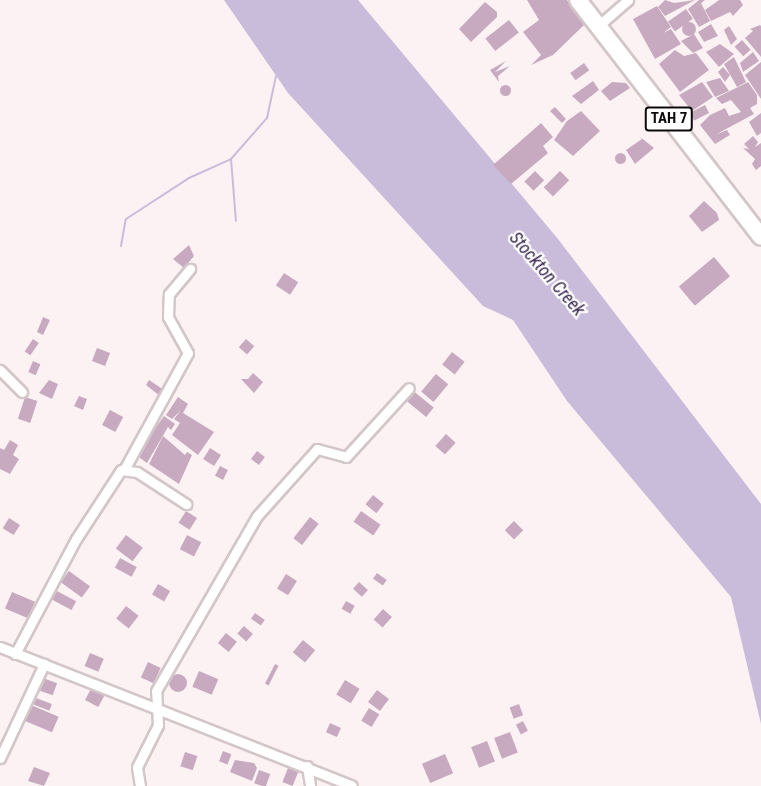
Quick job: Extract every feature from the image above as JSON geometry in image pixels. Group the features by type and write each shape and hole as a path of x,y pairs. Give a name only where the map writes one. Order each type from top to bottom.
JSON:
{"highway":[{"name":"TAH 7","path":"578,0 759,229"}],"street":[{"path":"598,26 628,0"},
{"path":"15,654 76,539 125,468 188,353 168,317 169,294 190,269"},
{"path":"0,370 21,392"},
{"path":"140,786 137,767 158,725 156,691 165,671 201,618 257,516 317,449 346,457 409,388"},
{"path":"125,468 186,504"},
{"path":"0,647 156,706 352,786"},
{"path":"0,758 44,664"},
{"path":"307,766 310,786"}],"water":[{"name":"Stockton Creek","path":"224,0 358,0 558,239 761,504 761,724 731,597 567,401 513,320 483,306 288,93"}],"building":[{"path":"527,0 567,0 584,25 553,55 531,65 541,55 523,32 539,20"},
{"path":"665,0 674,3 695,0 665,16 658,7"},
{"path":"699,0 705,0 701,3 710,21 699,27 688,9"},
{"path":"719,0 740,0 743,5 733,16 730,12 711,21 705,10"},
{"path":"485,2 497,12 497,17 471,42 459,29"},
{"path":"657,6 671,27 663,33 671,29 681,44 655,59 633,19"},
{"path":"686,9 693,19 675,31 668,22"},
{"path":"509,20 519,33 495,51 485,38"},
{"path":"689,22 694,24 696,29 694,34 689,36 684,34 682,29 684,24"},
{"path":"711,24 718,36 704,42 698,32"},
{"path":"760,25 761,57 745,38 753,31 750,29"},
{"path":"729,26 737,39 731,45 724,30"},
{"path":"694,34 703,48 693,53 681,41"},
{"path":"742,40 751,50 743,56 735,47"},
{"path":"720,44 734,54 719,67 706,52"},
{"path":"675,50 684,56 696,53 709,70 680,92 659,64"},
{"path":"753,52 759,61 743,72 740,63"},
{"path":"734,57 746,82 737,87 724,64"},
{"path":"506,61 495,72 510,66 498,76 499,82 490,70"},
{"path":"761,62 761,99 745,75"},
{"path":"584,63 589,70 576,80 570,73"},
{"path":"723,67 730,75 725,82 718,72"},
{"path":"720,78 729,91 715,97 706,82"},
{"path":"593,81 599,90 581,104 572,96"},
{"path":"612,82 626,83 630,88 610,101 601,91"},
{"path":"702,82 713,97 692,111 679,95"},
{"path":"748,82 757,95 757,104 750,108 754,114 715,135 727,130 730,135 715,144 700,125 710,115 725,108 729,116 741,112 731,100 722,104 716,98"},
{"path":"505,84 511,90 505,96 499,90"},
{"path":"705,105 709,113 694,121 690,113"},
{"path":"555,107 566,119 562,123 550,111"},
{"path":"581,111 600,131 573,156 554,140 567,121"},
{"path":"761,113 761,133 757,136 749,122"},
{"path":"541,123 553,137 543,146 548,153 511,184 493,165"},
{"path":"639,136 654,148 635,164 626,150 642,139"},
{"path":"753,136 758,142 755,147 761,143 761,166 756,170 752,164 755,159 743,148 749,149 744,144"},
{"path":"620,153 624,154 624,162 620,163 616,162 615,158 616,154"},
{"path":"535,171 544,180 534,191 524,182"},
{"path":"560,171 569,180 553,196 544,187"},
{"path":"704,201 717,213 719,220 702,232 689,216"},
{"path":"189,245 194,256 184,268 173,259"},
{"path":"714,257 730,276 695,306 679,287"},
{"path":"284,273 298,282 290,295 276,286"},
{"path":"43,317 50,320 43,335 37,332"},
{"path":"33,339 39,343 30,355 25,351"},
{"path":"246,339 254,346 247,355 239,347"},
{"path":"97,348 110,353 105,366 92,361"},
{"path":"452,352 465,362 455,374 442,365"},
{"path":"33,361 40,364 36,375 28,372"},
{"path":"253,373 263,382 254,393 241,379 248,379"},
{"path":"436,374 448,384 433,402 421,392"},
{"path":"49,380 58,384 52,399 39,393"},
{"path":"149,380 164,390 160,396 146,385"},
{"path":"412,390 434,408 426,417 404,399"},
{"path":"79,396 87,399 83,410 74,406"},
{"path":"25,397 37,401 30,423 18,419"},
{"path":"178,397 188,404 183,413 214,432 198,455 172,435 180,423 174,419 181,410 172,419 166,415"},
{"path":"110,410 123,417 115,432 102,425"},
{"path":"164,416 175,424 171,430 168,427 147,463 136,455"},
{"path":"446,434 456,443 445,455 435,446"},
{"path":"163,436 185,455 187,452 192,455 179,484 149,464"},
{"path":"10,440 18,445 13,455 19,459 10,474 0,469 0,448 4,450"},
{"path":"210,448 221,455 214,466 203,459"},
{"path":"257,451 265,457 259,465 251,459"},
{"path":"220,466 228,470 223,480 215,476"},
{"path":"373,495 384,504 376,513 365,504"},
{"path":"186,511 197,518 190,530 179,523"},
{"path":"361,511 381,525 373,535 354,522"},
{"path":"310,517 319,524 302,545 293,538"},
{"path":"9,518 20,525 14,535 3,528"},
{"path":"514,521 523,530 514,539 505,530"},
{"path":"126,535 143,548 133,561 116,549"},
{"path":"187,535 201,542 194,557 180,549"},
{"path":"120,558 137,567 132,577 115,568"},
{"path":"69,571 90,586 82,598 61,582"},
{"path":"377,573 387,580 383,586 373,579"},
{"path":"286,574 297,581 288,595 277,588"},
{"path":"359,582 368,590 362,597 353,589"},
{"path":"158,584 170,591 164,601 152,594"},
{"path":"55,590 76,601 71,610 50,599"},
{"path":"12,592 35,602 28,618 5,609"},
{"path":"346,601 355,606 350,614 342,609"},
{"path":"126,606 139,616 129,628 116,619"},
{"path":"383,609 392,617 383,627 374,619"},
{"path":"255,613 265,620 261,626 251,619"},
{"path":"244,626 253,634 246,641 237,633"},
{"path":"226,633 237,642 229,652 218,643"},
{"path":"303,640 315,650 305,663 293,652"},
{"path":"90,653 104,659 98,672 85,666"},
{"path":"148,662 161,668 154,683 141,677"},
{"path":"275,664 279,666 269,685 265,684"},
{"path":"199,671 218,679 212,695 192,687"},
{"path":"178,674 184,677 187,683 184,689 178,692 172,689 169,683 172,677"},
{"path":"43,678 57,683 53,695 39,690"},
{"path":"345,680 360,689 351,703 336,695"},
{"path":"93,685 106,692 98,707 85,700"},
{"path":"377,690 389,699 380,711 368,702"},
{"path":"36,698 52,704 49,711 33,705"},
{"path":"519,704 523,715 514,719 510,707"},
{"path":"31,705 59,717 52,732 24,721"},
{"path":"369,708 379,714 372,727 361,721"},
{"path":"523,721 528,731 521,734 516,725"},
{"path":"330,723 341,728 337,737 326,732"},
{"path":"510,732 518,753 502,759 494,738"},
{"path":"487,741 495,762 479,768 471,747"},
{"path":"223,751 231,754 227,764 219,761"},
{"path":"185,752 197,756 193,770 180,766"},
{"path":"445,754 453,773 430,783 422,764"},
{"path":"235,760 254,763 257,768 252,781 230,772"},
{"path":"34,767 50,773 44,786 28,781"},
{"path":"288,768 298,772 293,786 282,782"},
{"path":"259,770 270,774 266,786 254,783"}],"waterway":[{"path":"121,246 126,219 189,178 231,159 267,118 276,76"},
{"path":"231,159 236,221"}]}
